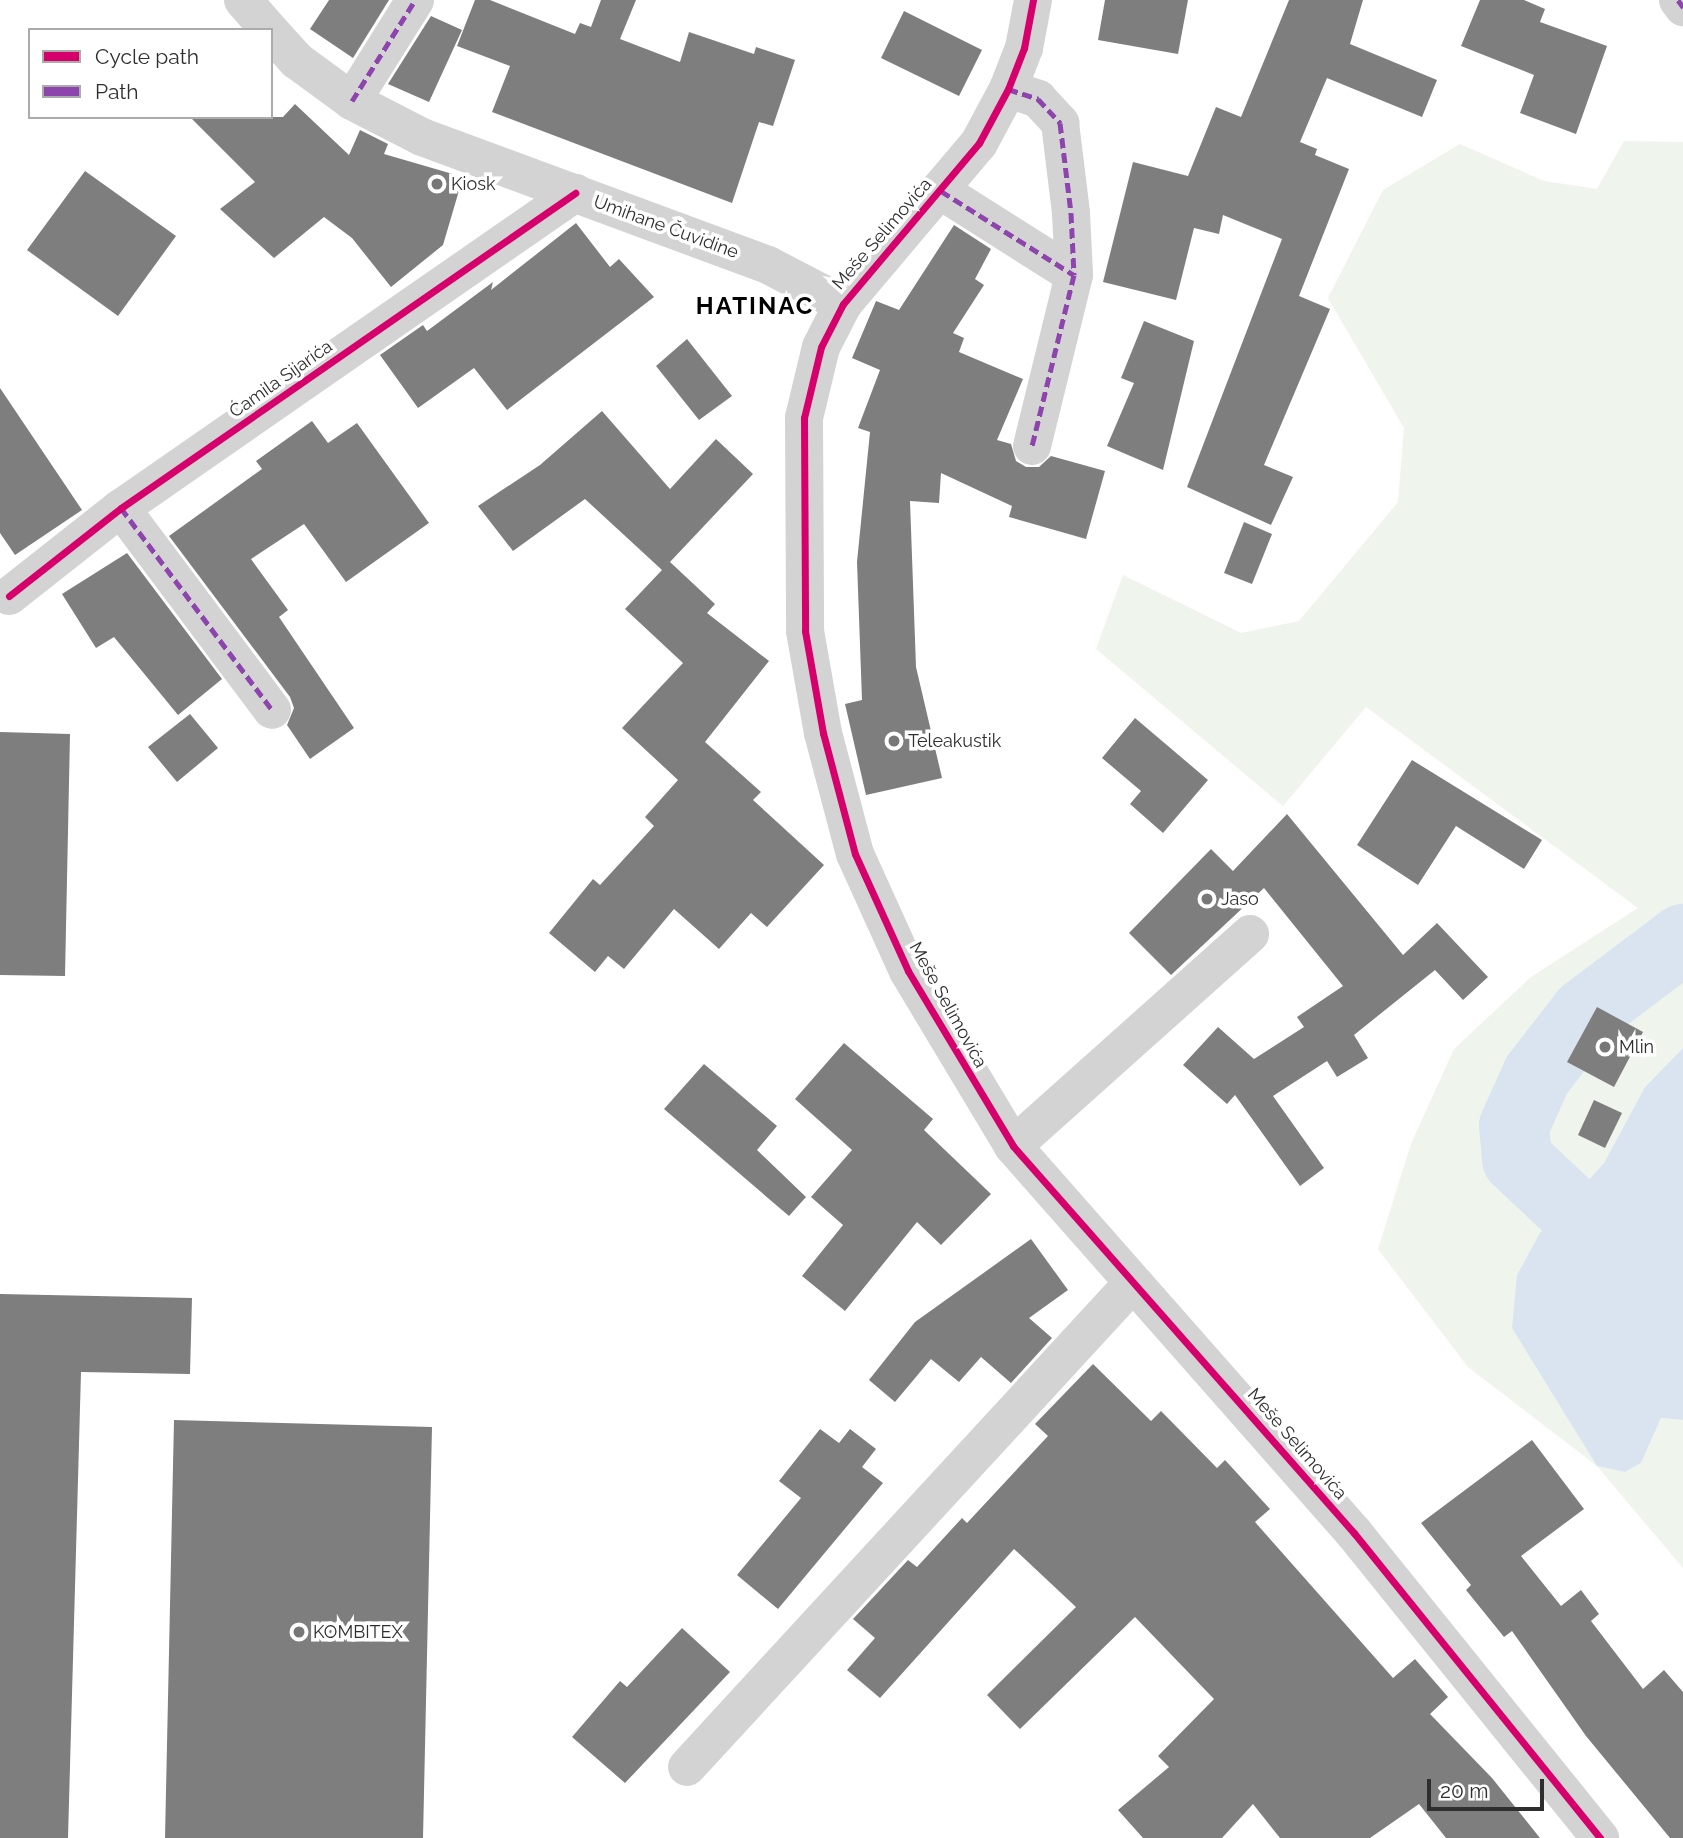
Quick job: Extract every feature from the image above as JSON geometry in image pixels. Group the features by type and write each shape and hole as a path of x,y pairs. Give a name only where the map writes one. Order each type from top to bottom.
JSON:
{"street":[{"name":"Umihane Čuvidine","path":"243,0 267,28"},
{"path":"352,101 415,0"},
{"name":"Meše Selimovića","path":"1033,0 1024,48 1008,89 979,142 941,191 843,304 821,347 804,418 805,631 823,733 855,854 908,971 1013,1146 1131,1285 1354,1533 1600,1838"},
{"path":"1678,0 1683,7"},
{"name":"Umihane Čuvidine","path":"273,34 296,60 352,101 422,137 768,265 843,304"},
{"path":"1008,89 1038,99 1065,135 1074,275 1032,446"},
{"path":"941,191 1074,275"},
{"name":"Ćamila Sijarića","path":"9,596 121,508 575,193"},
{"path":"121,508 272,710"},
{"path":"1013,1146 1250,934"},
{"path":"687,1768 1131,1285"}],"shaded area":[{"path":"1624,141 1683,142 1683,1048 1645,1087 1604,1163 1540,1231 1540,1371 1597,1466 1468,1367 1378,1249 1411,1144 1454,1049 1531,977 1638,908 1366,707 1283,806 1096,649 1123,575 1241,633 1299,621 1398,502 1404,428 1328,298 1383,190 1460,144 1544,181 1597,189"},
{"path":"1683,1048 1683,1420 1661,1418 1641,1463 1625,1472 1597,1466 1512,1328 1517,1275 1541,1231 1604,1163 1645,1087"},
{"path":"1661,1418 1683,1420 1683,1568 1597,1466 1625,1472 1641,1463"}],"building":[{"path":"329,0 389,0 353,58 310,29"},
{"path":"475,0 490,0 575,34 580,23 591,27 601,0 636,0 620,39 680,62 689,32 754,54 756,47 795,60 773,126 759,122 732,203 492,112 510,66 457,46"},
{"path":"1105,0 1188,0 1178,54 1098,40"},
{"path":"1289,0 1363,0 1350,44 1437,80 1422,117 1327,78 1300,142 1317,149 1315,155 1349,169 1299,296 1330,309 1264,465 1293,477 1271,525 1187,487 1282,239 1223,215 1219,234 1194,228 1176,300 1103,282 1133,162 1188,176 1216,107 1241,117"},
{"path":"1480,0 1524,0 1545,9 1540,22 1607,46 1576,134 1520,113 1534,75 1461,46"},
{"path":"904,11 982,50 959,96 881,58"},
{"path":"431,16 462,30 429,102 388,84"},
{"path":"295,104 349,155 360,130 388,144 384,154 463,177 443,245 391,287 352,238 324,217 274,258 220,209 255,182 192,119 283,117"},
{"path":"85,171 176,236 118,316 27,250"},
{"path":"576,223 610,267 619,259 654,297 507,410 474,368 418,408 380,355 423,325 427,331 493,282 491,290"},
{"path":"954,225 991,249 975,279 984,285 953,333 964,338 959,352 1023,379 997,440 1011,444 1016,461 1026,467 1039,467 1051,456 1105,471 1086,539 1009,517 1012,506 941,473 939,503 910,501 916,667 942,778 866,795 845,704 862,700 857,562 870,432 858,428 880,370 852,358 876,301 899,310"},
{"path":"1144,321 1194,341 1163,470 1107,446 1134,383 1121,378"},
{"path":"687,339 732,396 699,420 656,366"},
{"path":"0,388 82,510 15,555 0,533"},
{"path":"602,411 670,489 716,439 753,474 670,562 715,604 707,613 769,661 705,742 761,792 753,800 824,865 767,927 751,913 719,949 674,909 624,969 608,956 595,972 549,933 593,879 600,885 654,826 645,817 678,780 622,728 683,663 625,609 662,570 585,499 513,551 478,506 540,465"},
{"path":"312,421 328,443 357,423 429,523 346,582 304,524 251,559 288,610 279,617 354,728 310,759 287,725 294,708 290,697 169,536 262,469 256,461"},
{"path":"1244,522 1272,534 1252,584 1224,573"},
{"path":"127,553 222,679 178,715 114,637 96,648 62,594"},
{"path":"190,714 218,748 177,782 148,747"},
{"path":"1135,718 1208,780 1163,833 1130,804 1141,791 1102,758"},
{"path":"0,732 70,734 65,976 0,975"},
{"path":"1412,760 1542,840 1524,869 1456,826 1418,885 1357,845"},
{"path":"1287,814 1403,955 1437,923 1488,977 1463,1000 1435,970 1354,1035 1368,1058 1337,1077 1327,1061 1273,1096 1324,1168 1300,1186 1235,1095 1227,1104 1183,1065 1218,1027 1254,1059 1304,1027 1297,1017 1343,986 1264,888 1171,975 1129,933 1211,849 1233,871"},
{"name":"Mlin","path":"1597,1007 1643,1032 1614,1087 1567,1062"},
{"path":"844,1043 933,1119 924,1130 991,1194 941,1245 917,1222 845,1311 802,1276 843,1225 811,1197 852,1150 795,1099"},
{"path":"704,1064 777,1126 757,1150 806,1197 789,1216 664,1109"},
{"path":"1594,1100 1622,1113 1605,1148 1578,1135"},
{"path":"1031,1239 1068,1290 1029,1318 1052,1338 1011,1383 981,1357 959,1382 931,1359 895,1402 869,1380 915,1322"},
{"path":"0,1294 192,1298 190,1374 81,1372 68,1838 0,1838"},
{"path":"1093,1364 1151,1421 1161,1411 1217,1468 1225,1460 1270,1509 1255,1522 1393,1678 1415,1659 1448,1697 1430,1714 1492,1778 1540,1838 1446,1838 1419,1804 1370,1838 1280,1838 1253,1804 1222,1838 1143,1838 1118,1810 1169,1767 1158,1756 1214,1699 1135,1617 1020,1729 987,1695 1076,1607 1014,1549 880,1698 847,1670 875,1638 853,1619 908,1560 917,1567 962,1518 967,1523 1048,1436 1035,1424"},
{"name":"KOMBITEX","path":"174,1420 432,1427 423,1838 165,1838"},
{"path":"820,1429 839,1443 850,1429 876,1449 862,1467 883,1483 778,1609 737,1575 801,1498 779,1481"},
{"path":"1532,1440 1584,1509 1521,1556 1561,1606 1581,1590 1599,1614 1591,1621 1643,1689 1664,1670 1683,1692 1683,1838 1670,1838 1586,1736 1512,1631 1504,1637 1466,1590 1471,1585 1421,1523"},
{"path":"682,1628 730,1672 625,1783 572,1737 620,1681 627,1687"}],"waterway":[{"path":"1568,1207 1517,1159 1514,1126 1537,1075 1585,1013 1683,939"}],"marked path":[{"path":"352,101 415,0"},
{"path":"1678,0 1683,7"},
{"path":"1008,89 1038,99 1060,123 1071,213 1074,275 1032,446"},
{"path":"941,191 1074,275"},
{"path":"121,508 272,710"}],"cycle path":[{"path":"1033,0 1024,48 1008,89 979,143 843,304 821,347 804,418 805,631 823,733 855,854 908,971 1013,1146 1354,1533 1600,1838"},
{"path":"9,596 121,508 575,193"}],"place":[{"name":"Kiosk","path":"437,184"},
{"name":"Teleakustik","path":"894,741"},
{"name":"Jaso","path":"1207,899"},
{"name":"Mlin","path":"1605,1047"},
{"name":"KOMBITEX","path":"299,1632"}],"district":[{"name":"HATINAC","path":"755,306"}]}
